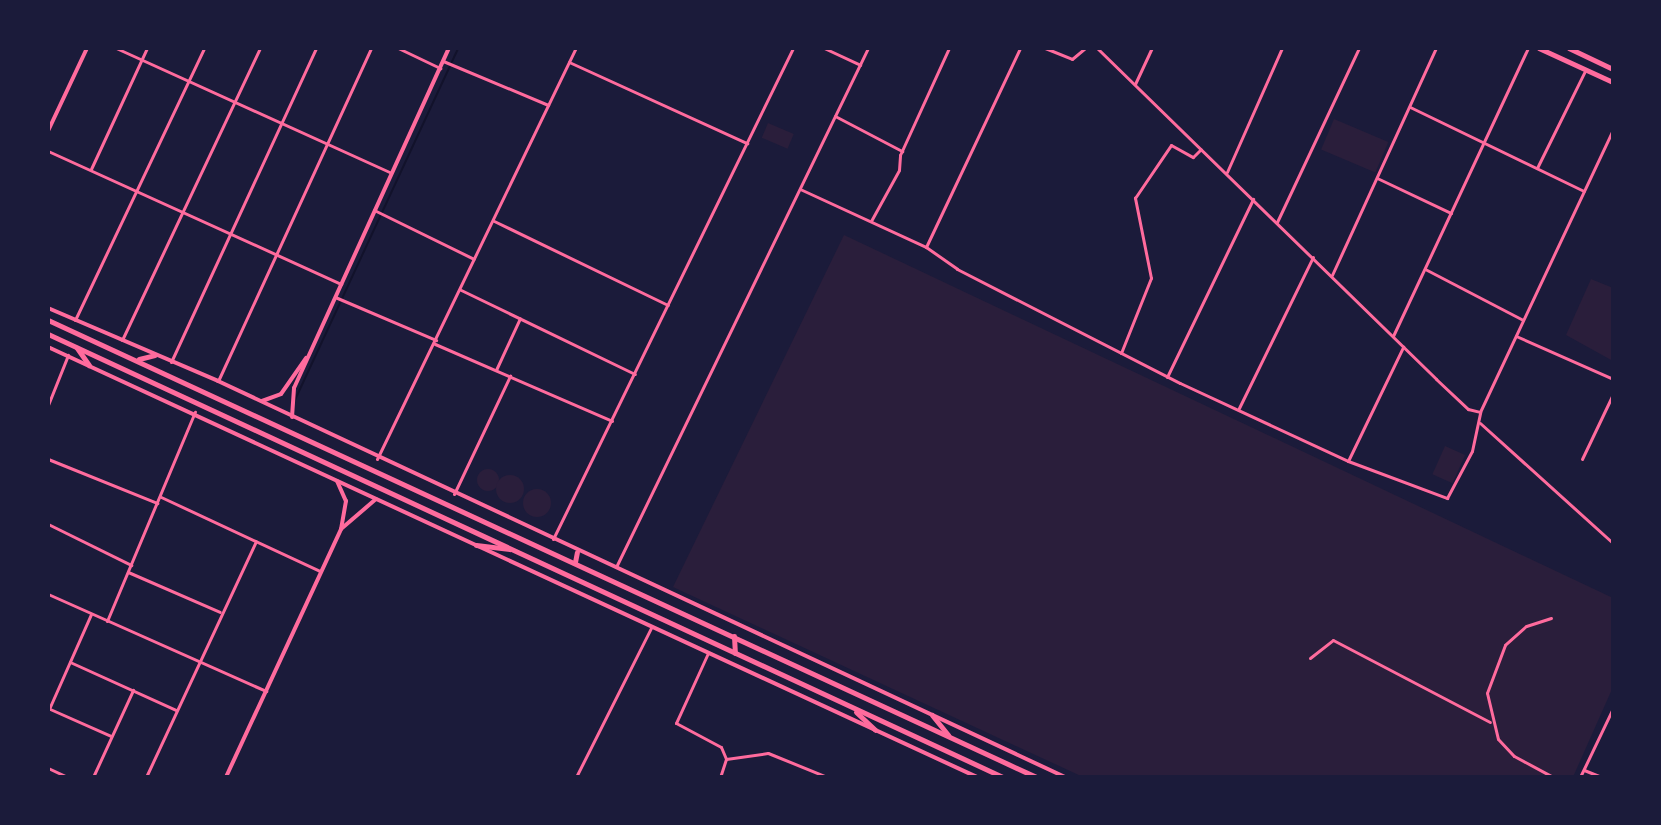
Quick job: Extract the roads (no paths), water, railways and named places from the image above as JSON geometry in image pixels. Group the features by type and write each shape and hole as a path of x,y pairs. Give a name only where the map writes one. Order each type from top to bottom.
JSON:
{"highway":[{"path":"48,320 138,359 1036,777"},
{"path":"48,334 1003,777"},
{"path":"76,347 89,365"},
{"path":"138,359 155,355"},
{"path":"476,545 516,550"},
{"path":"575,562 578,552"},
{"path":"712,642 717,628"},
{"path":"734,636 735,653"},
{"path":"853,709 875,730"},
{"path":"932,715 950,736"}],"main road":[{"path":"1539,48 1613,82"},
{"path":"1570,48 1613,69"}],"street":[{"path":"48,131 87,48"},
{"path":"116,48 237,101 391,174"},
{"path":"91,169 147,48"},
{"path":"75,320 204,48"},
{"path":"122,340 186,212 260,48"},
{"path":"171,362 316,48"},
{"path":"218,381 278,255 371,48"},
{"path":"398,48 440,68"},
{"path":"292,417 293,392 308,355 449,48"},
{"path":"377,459 436,342 576,48"},
{"path":"553,539 793,48"},
{"path":"824,48 860,65"},
{"path":"615,568 868,48"},
{"path":"871,221 899,170 902,151 949,48"},
{"path":"926,247 1020,48"},
{"path":"1046,48 1072,59 1085,48"},
{"path":"1097,48 1468,409 1480,412"},
{"path":"1135,84 1152,48"},
{"path":"1226,173 1282,48"},
{"path":"1277,222 1359,48"},
{"path":"1332,276 1436,48"},
{"path":"1393,336 1528,48"},
{"path":"443,61 548,105"},
{"path":"569,62 747,143"},
{"path":"1537,168 1586,69"},
{"path":"1410,107 1584,191"},
{"path":"836,116 902,151"},
{"path":"800,189 926,247 1167,377 1239,408 1348,461 1447,498 1464,471 1480,423 1480,412 1613,129"},
{"path":"1121,353 1151,278 1135,198 1171,145 1193,156 1201,149"},
{"path":"48,152 231,231 341,284"},
{"path":"1377,178 1451,213"},
{"path":"1167,377 1253,199"},
{"path":"374,210 474,259"},
{"path":"493,221 668,305"},
{"path":"1239,408 1312,257"},
{"path":"1425,269 1524,320"},
{"path":"460,289 635,374"},
{"path":"335,297 612,421"},
{"path":"48,308 218,381 377,459 1065,777"},
{"path":"496,370 520,318"},
{"path":"1516,336 1613,380"},
{"path":"48,347 195,412 376,499 977,777"},
{"path":"1348,461 1403,347"},
{"path":"48,405 68,355"},
{"path":"261,402 281,394 308,355"},
{"path":"454,494 510,376"},
{"path":"1582,459 1613,394"},
{"path":"107,621 195,412"},
{"path":"1480,423 1613,543"},
{"path":"48,459 158,503"},
{"path":"334,478 346,497 341,529"},
{"path":"160,497 320,571"},
{"path":"226,777 341,529 361,507 376,499"},
{"path":"48,524 131,565"},
{"path":"146,777 256,541"},
{"path":"128,572 221,612"},
{"path":"48,594 198,663 266,691"},
{"path":"91,614 48,709 111,736"},
{"path":"1490,722 1488,681 1498,655 1526,626 1551,618"},
{"path":"576,777 651,627"},
{"path":"1310,658 1333,640 1490,722 1514,756 1553,777"},
{"path":"708,653 676,723 721,747 726,759 720,777"},
{"path":"70,662 176,710"},
{"path":"93,777 133,690"},
{"path":"1580,777 1613,708"},
{"path":"726,759 768,753 827,777"},
{"path":"48,768 67,777"},
{"path":"1583,770 1602,777"},
{"path":"963,777 965,772"}],"waterway":[{"path":"294,402 458,48"}]}
